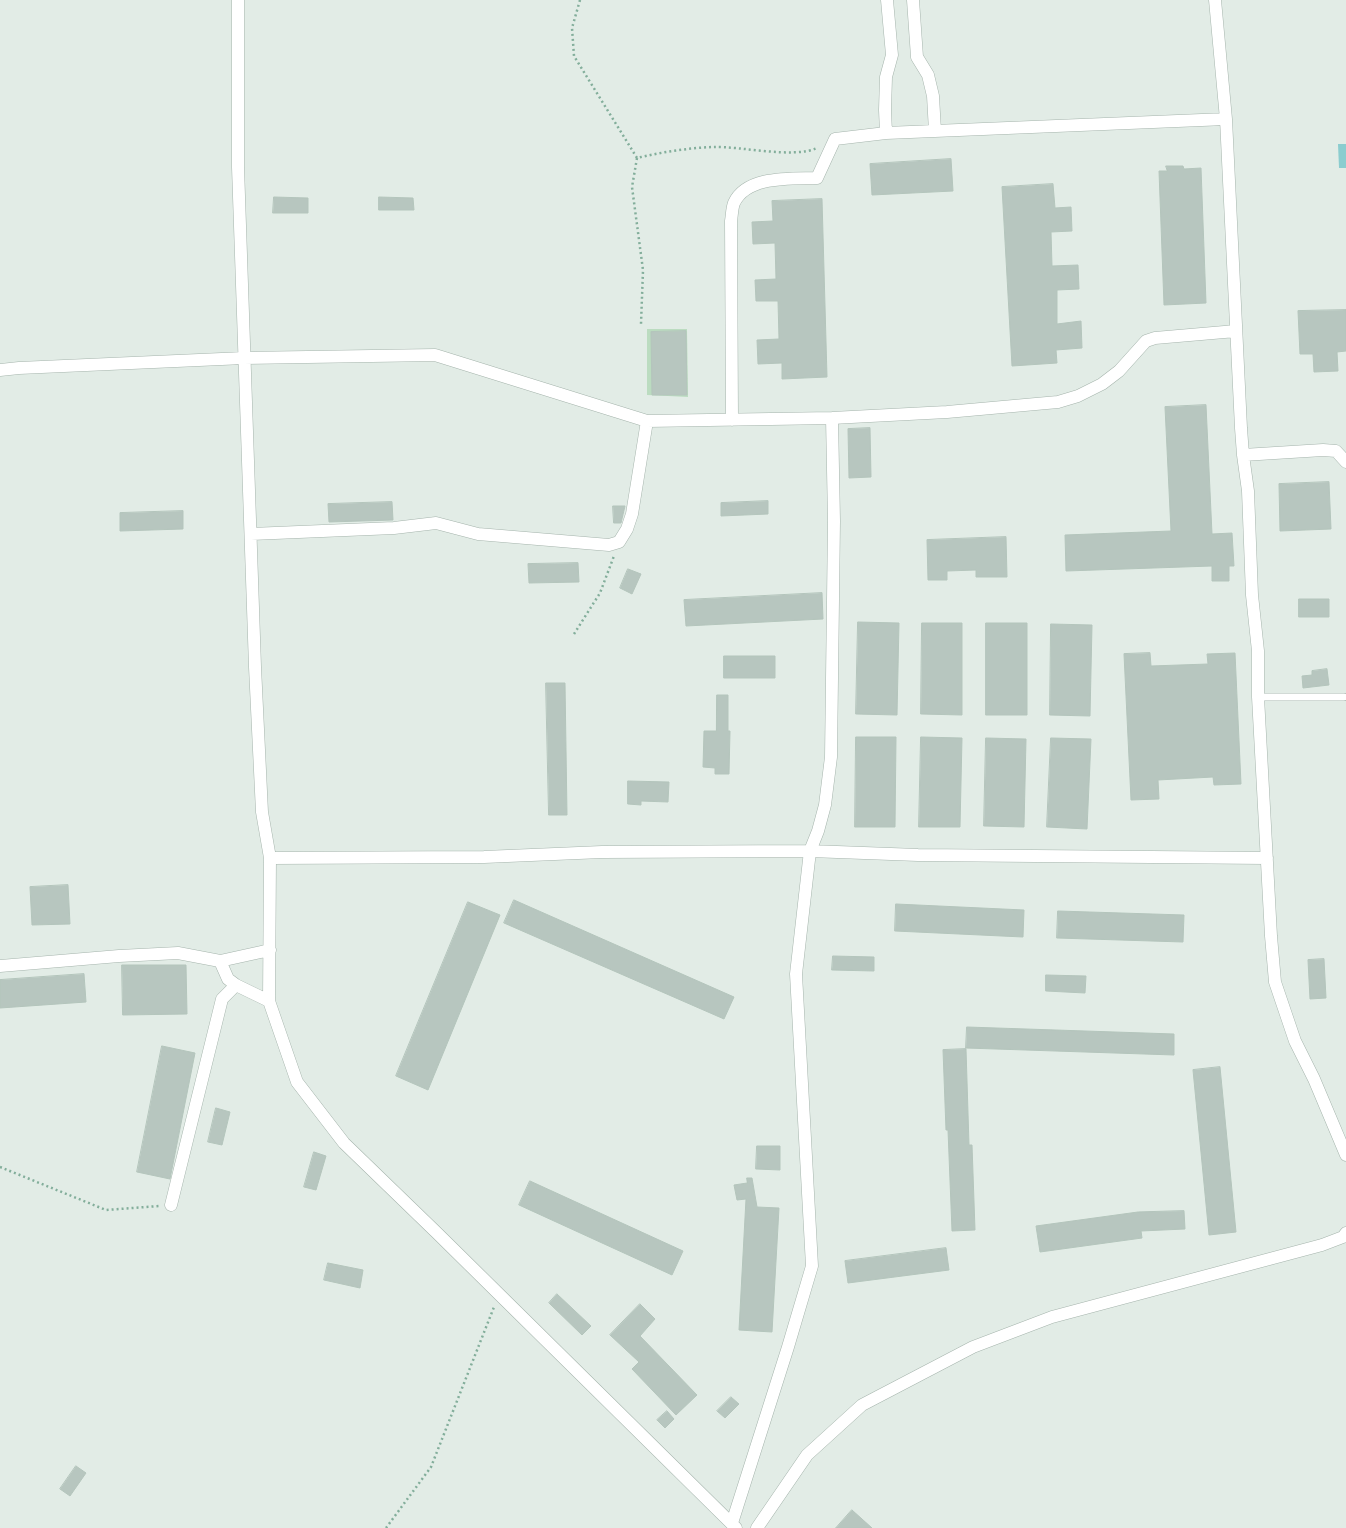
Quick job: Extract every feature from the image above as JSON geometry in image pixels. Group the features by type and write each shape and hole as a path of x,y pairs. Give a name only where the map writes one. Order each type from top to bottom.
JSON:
{"street":[{"path":"238,0 238,167 255,675 262,812 270,858 269,1001 297,1082 344,1143 734,1526 812,1266 796,974 810,851 818,831 825,805 831,757 834,529 832,418"},
{"path":"886,133 886,77 892,55 887,0"},
{"path":"913,0 917,57 928,75 933,96 934,131"},
{"path":"1216,0 1226,119 1243,455 1248,492 1252,595 1258,651 1258,697 1271,936 1275,982 1295,1041 1314,1079 1346,1155"},
{"path":"732,420 731,221 734,204 740,194 750,187 766,181 817,178 835,140 886,133 1226,119"},
{"path":"0,370 244,358 435,355 647,421 832,418 946,412 1058,402 1078,396 1102,384 1119,371 1142,345 1151,340 1165,337 1236,331"},
{"path":"251,534 394,528 436,522 478,534 609,545 619,542 627,529 632,514 647,421"},
{"path":"1243,455 1329,450 1336,451 1346,462"},
{"path":"270,858 484,857 602,852 810,851 918,855 1267,858"},
{"path":"0,966 119,956 178,953 220,961 270,950"},
{"path":"220,961 228,979 236,985 269,1001"},
{"path":"171,1205 222,999 236,985"},
{"path":"757,1528 807,1455 862,1405 973,1346 1052,1317 1322,1245 1343,1237 1346,1233"}],"lane":[{"path":"1258,697 1344,697"}],"path":[{"path":"580,0 572,28 574,56 637,158 632,187 643,270 640,324"},
{"path":"637,158 661,152 714,147 780,152 809,152 835,140"},
{"path":"574,634 600,593 612,565 619,542"},
{"path":"0,1166 106,1210 171,1205"},
{"path":"386,1528 431,1467 499,1294"}],"green space":[{"path":"647,329 687,329 688,397 647,395"}],"water":[{"path":"1338,144 1346,144 1346,168 1339,168"}],"building":[{"path":"951,159 953,191 872,195 870,164"},
{"path":"1166,166 1183,166 1184,169 1201,168 1206,303 1164,305 1159,171 1167,171"},
{"path":"1053,184 1055,208 1071,207 1072,231 1051,232 1052,266 1078,265 1079,289 1057,290 1057,324 1081,321 1082,348 1056,350 1057,363 1012,366 1002,187"},
{"path":"274,197 308,198 308,213 273,213"},
{"path":"379,197 413,198 414,210 379,210"},
{"path":"822,199 827,377 782,379 782,363 758,364 757,340 779,339 778,301 756,301 755,280 776,279 775,243 753,244 752,222 773,221 772,201"},
{"path":"1346,310 1346,351 1337,352 1338,371 1314,372 1313,354 1300,354 1298,311"},
{"path":"686,331 687,395 652,395 651,332"},
{"path":"1206,405 1212,534 1232,533 1234,566 1229,566 1229,581 1212,581 1212,566 1066,571 1065,535 1171,531 1165,407"},
{"path":"870,428 871,477 849,478 848,429"},
{"path":"1329,482 1331,529 1280,531 1279,484"},
{"path":"768,501 768,514 721,516 721,503"},
{"path":"392,502 393,520 329,522 328,504"},
{"path":"613,506 625,506 621,523 614,523"},
{"path":"183,511 183,529 120,531 120,513"},
{"path":"1006,537 1007,577 976,577 976,570 947,571 947,580 928,580 927,540"},
{"path":"578,563 579,582 529,583 528,564"},
{"path":"628,569 641,574 632,594 620,588"},
{"path":"822,593 823,619 686,626 684,600"},
{"path":"1299,599 1329,599 1329,617 1299,617"},
{"path":"858,622 899,623 897,715 856,714"},
{"path":"922,623 962,623 962,715 921,714"},
{"path":"986,623 1027,623 1027,715 986,715"},
{"path":"1051,624 1092,625 1090,716 1050,715"},
{"path":"1150,653 1151,666 1208,664 1207,654 1235,653 1241,784 1214,785 1213,777 1158,780 1159,799 1131,800 1124,654"},
{"path":"724,656 775,656 775,678 724,678"},
{"path":"1327,669 1329,685 1303,688 1302,676 1312,675 1312,671"},
{"path":"546,683 565,683 567,815 549,815"},
{"path":"717,695 728,695 728,731 730,731 729,774 715,774 715,768 703,767 704,731 716,731"},
{"path":"856,737 896,737 895,827 855,827"},
{"path":"921,737 962,738 960,827 919,827"},
{"path":"986,738 1026,739 1024,827 984,826"},
{"path":"1051,738 1091,739 1087,829 1047,827"},
{"path":"628,781 669,782 668,802 641,801 641,805 628,804"},
{"path":"68,885 70,924 32,925 30,887"},
{"path":"514,900 734,997 724,1019 504,923"},
{"path":"468,902 500,915 428,1090 396,1076"},
{"path":"896,904 1024,910 1023,937 895,931"},
{"path":"1058,911 1184,915 1183,942 1057,938"},
{"path":"833,956 874,957 874,971 832,970"},
{"path":"1324,959 1326,998 1310,999 1308,960"},
{"path":"122,965 186,965 187,1014 123,1015"},
{"path":"84,974 86,1002 0,1008 0,980"},
{"path":"1046,975 1086,976 1085,993 1046,991"},
{"path":"967,1027 1174,1034 1174,1055 966,1048"},
{"path":"162,1046 195,1053 170,1179 137,1172"},
{"path":"966,1049 969,1145 972,1145 975,1230 952,1231 943,1050"},
{"path":"1220,1067 1236,1232 1209,1235 1193,1070"},
{"path":"216,1108 230,1112 222,1145 208,1142"},
{"path":"757,1146 780,1146 780,1170 756,1169"},
{"path":"314,1152 326,1156 316,1190 304,1187"},
{"path":"747,1178 752,1178 757,1207 779,1208 772,1332 739,1330 746,1199 737,1200 734,1185 747,1183"},
{"path":"530,1181 683,1251 672,1275 519,1205"},
{"path":"1184,1211 1185,1229 1141,1231 1142,1238 1040,1252 1036,1226 1138,1212"},
{"path":"946,1248 949,1270 848,1283 845,1261"},
{"path":"328,1263 363,1270 360,1288 324,1280"},
{"path":"557,1294 591,1326 582,1335 549,1303"},
{"path":"640,1304 655,1319 640,1336 697,1395 676,1415 632,1369 639,1362 610,1335"},
{"path":"731,1397 739,1404 725,1418 717,1411"},
{"path":"667,1411 674,1419 665,1428 657,1420"},
{"path":"76,1466 86,1473 70,1496 60,1489"},
{"path":"852,1510 872,1528 836,1528"}]}
